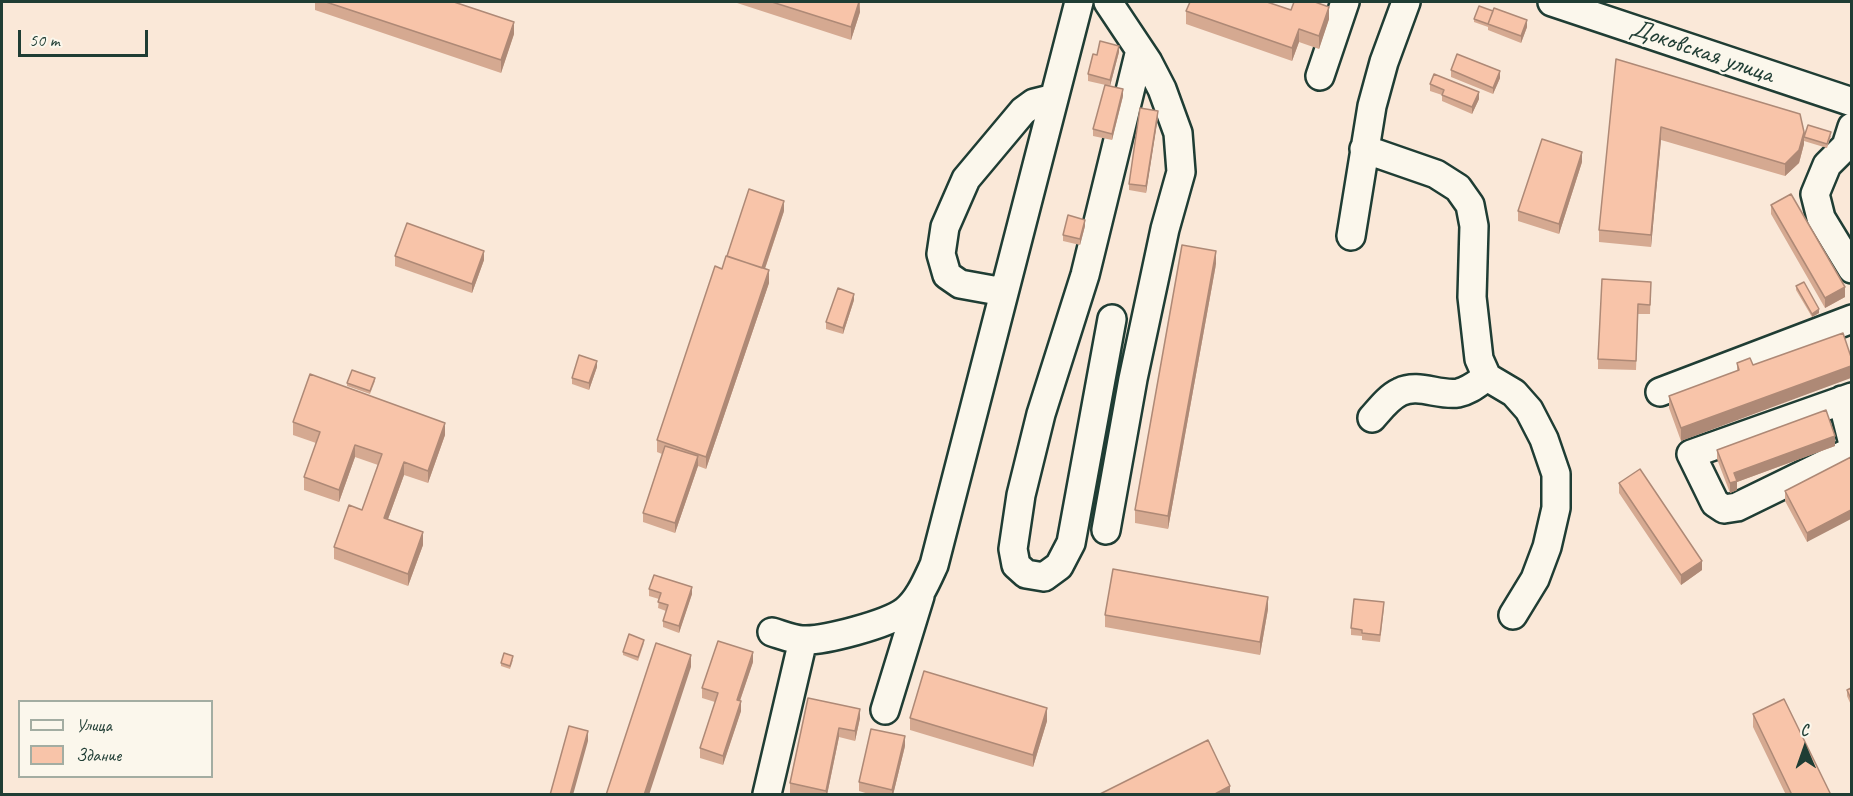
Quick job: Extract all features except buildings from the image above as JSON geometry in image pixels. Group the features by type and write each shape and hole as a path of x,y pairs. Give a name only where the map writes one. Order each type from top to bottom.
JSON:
{"street":[{"path":"885,710 921,592 934,565 1079,2"},
{"path":"1106,530 1140,344 1165,229 1181,172 1178,133 1162,89 1140,50 1108,2"},
{"path":"1320,76 1344,2"},
{"path":"1351,236 1372,106 1384,62 1406,2"},
{"name":"Доковская улица","path":"1552,2 1851,102"},
{"path":"1112,319 1071,543 1059,566 1044,577 1026,574 1016,565 1013,549 1021,495 1041,414 1085,275 1140,50"},
{"path":"1004,292 960,284 947,275 941,254 945,227 966,179 1023,111 1035,103 1054,98"},
{"path":"1851,127 1846,146 1827,165 1815,194 1821,218 1851,269"},
{"path":"1364,149 1436,174 1458,188 1470,205 1474,226 1472,297 1479,359 1487,377 1514,393 1528,410 1544,439 1556,474 1556,508 1547,547 1535,579 1513,615"},
{"path":"1660,392 1851,319"},
{"path":"1372,418 1387,402 1401,392 1413,389 1457,393 1474,387 1487,377"},
{"path":"1851,440 1847,399 1691,454 1716,503 1724,508 1737,507 1851,451"},
{"path":"772,632 803,640 845,633 883,623 906,611 921,592"},
{"path":"767,795 803,640"}]}
